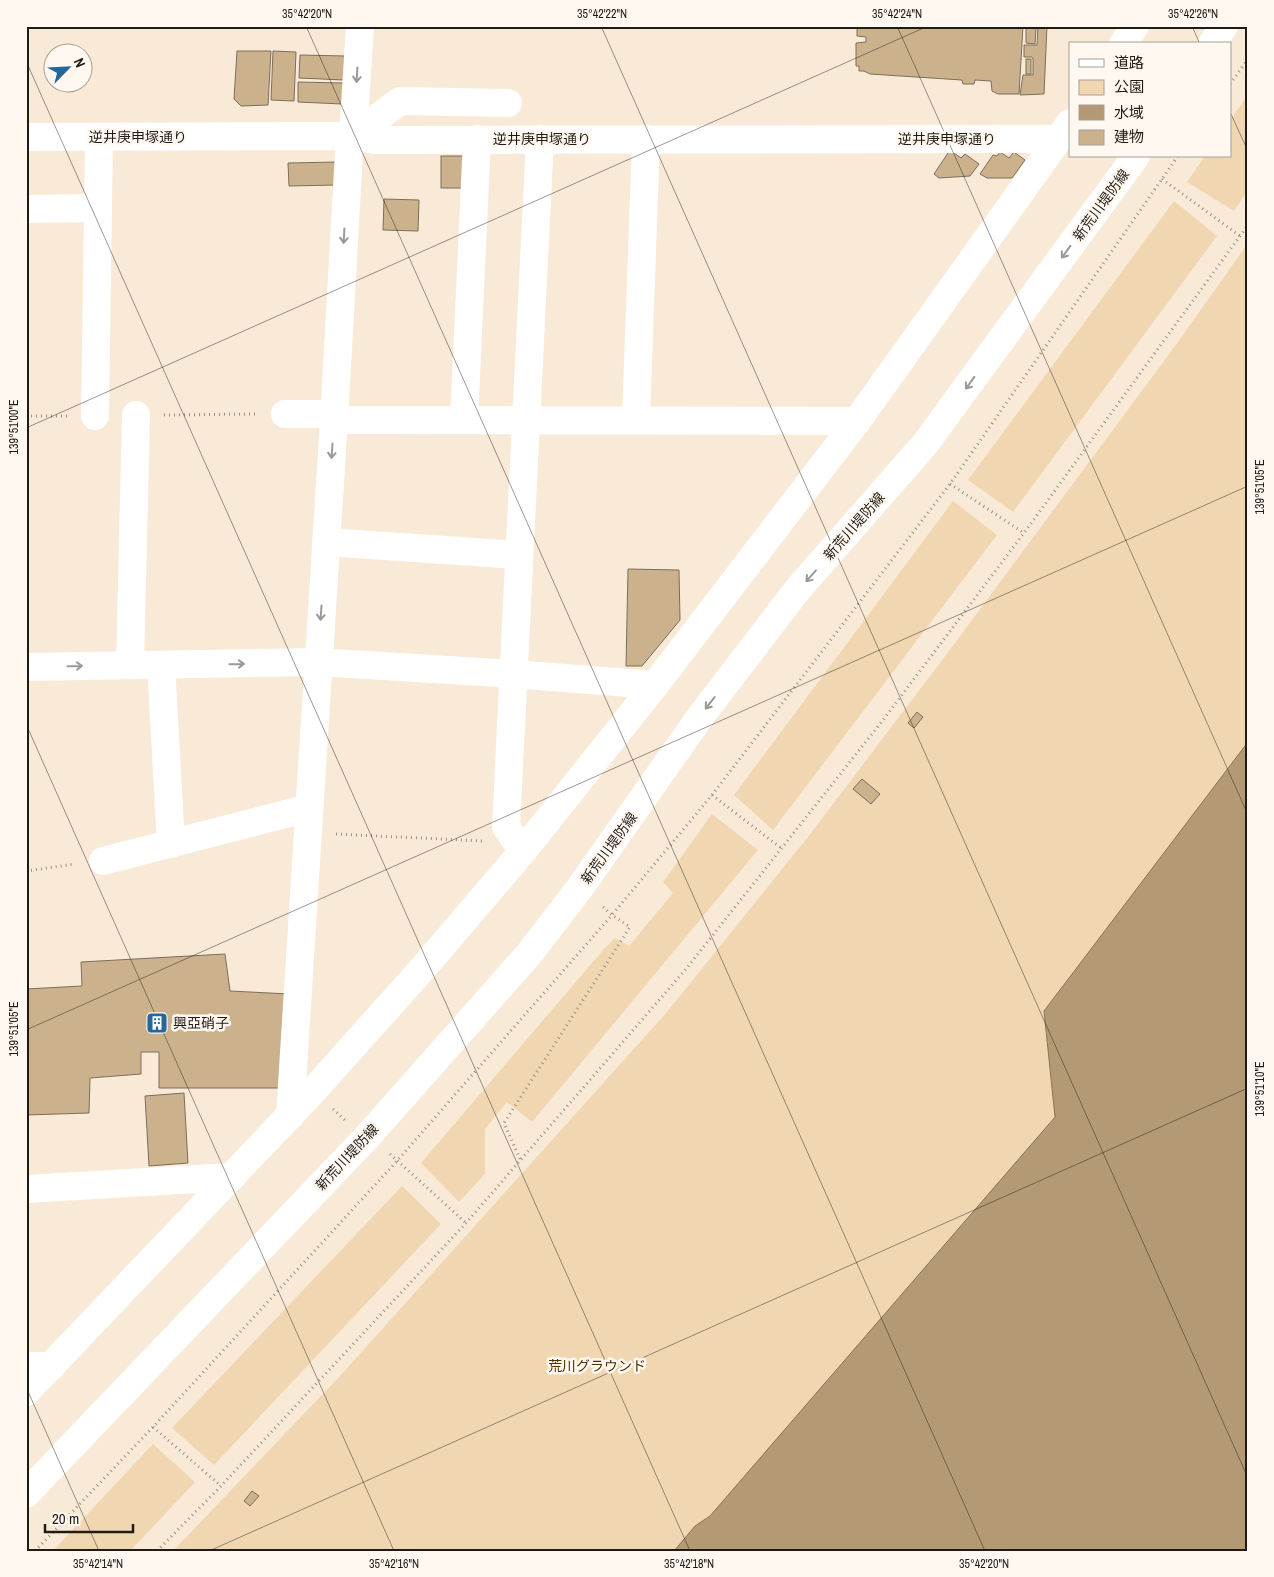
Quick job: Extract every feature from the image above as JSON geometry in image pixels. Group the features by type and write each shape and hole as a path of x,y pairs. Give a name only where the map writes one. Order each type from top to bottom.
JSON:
{"street":[{"path":"290,1116 349,152 354,136 360,26"},
{"path":"1124,42 1135,26"},
{"path":"1213,42 1224,26"},
{"path":"354,136 400,101 508,103"},
{"path":"26,1392 39,1366 232,1177 290,1116 424,967 523,851 655,685 857,421 1064,131"},
{"name":"逆井庚申塚通り","path":"26,138 354,136 374,140 646,139 1064,131"},
{"path":"96,416 99,137"},
{"path":"464,420 477,139"},
{"path":"523,851 506,827 540,139"},
{"path":"636,420 646,139"},
{"name":"新荒川堤防線","path":"26,1494 367,1137 529,954 579,889 700,717 798,590 925,444 1134,159"},
{"path":"26,209 98,208"},
{"path":"285,414 322,414 334,420 857,421"},
{"path":"130,665 136,415"},
{"path":"326,542 519,555"},
{"path":"26,667 318,662 655,685"},
{"path":"161,665 171,844"},
{"path":"103,861 171,844 308,821"},
{"path":"26,1190 232,1177"}],"path":[{"path":"1232,81 1248,59"},
{"path":"35,1551 153,1427 396,1161 612,915 712,794 950,484 1177,158"},
{"path":"1134,159 1240,236"},
{"path":"157,1551 221,1486 466,1223 520,1158 686,970 882,720 1024,533 1248,225"},
{"path":"950,484 1024,533"},
{"path":"712,794 781,848"},
{"path":"308,821 489,841"},
{"path":"26,871 103,861"},
{"path":"520,1158 504,1122 630,927 604,907"},
{"path":"328,1105 347,1122"},
{"path":"387,1151 466,1223"},
{"path":"153,1427 221,1486"}],"green space":[{"path":"1248,95 1248,190 1234,211 1187,182 1204,158 1232,158 1232,117"},
{"path":"1174,201 1217,236 1013,512 968,480"},
{"name":"荒川グラウンド","path":"1248,243 1248,742 1044,1011 1055,1116 710,1516 695,1526 674,1551 173,1551 340,1376 667,1012 811,833 949,651 1178,342"},
{"path":"953,501 997,535 773,830 734,795"},
{"path":"712,814 758,850 532,1122 507,1102 485,1129 485,1174 459,1202 421,1163 604,949 615,938 629,946 673,893 663,882"},
{"path":"402,1186 441,1224 214,1465 172,1428"},
{"path":"153,1444 195,1482 130,1551 53,1551"}],"water":[{"path":"1248,742 1248,1551 674,1551 695,1526 710,1516 1055,1117 1044,1011"}],"building":[{"path":"857,26 1023,26 1019,94 998,94 992,91 991,81 975,80 974,84 963,84 962,80 870,74 859,71 859,66 856,66 856,43 866,42 866,37 857,36"},
{"path":"1038,26 1047,26 1044,94 1020,95 1023,75 1033,75 1033,59 1032,57 1024,57 1024,45 1037,45"},
{"path":"1026,28 1036,28 1035,44 1026,43"},
{"path":"237,51 271,51 268,105 241,106 234,99"},
{"path":"273,51 296,52 294,101 271,100"},
{"path":"300,55 345,56 344,80 299,78"},
{"path":"1026,59 1031,59 1031,74 1026,74"},
{"path":"298,82 343,83 342,104 298,102"},
{"path":"950,150 961,158 965,154 979,164 970,176 939,178 934,174"},
{"path":"1000,152 1009,158 1014,152 1025,160 1012,178 987,178 980,174 993,155 997,156"},
{"path":"441,156 464,156 464,188 441,188"},
{"path":"336,162 337,185 289,186 288,163"},
{"path":"384,199 419,200 418,231 383,230"},
{"path":"628,569 679,570 680,620 642,666 626,666"},
{"path":"917,712 923,717 914,728 908,723"},
{"path":"862,779 880,794 871,804 853,789"},
{"name":"興亞硝子","path":"225,954 230,991 289,994 284,1088 159,1088 159,1052 141,1052 141,1074 90,1078 89,1113 26,1115 26,989 82,986 81,962"},
{"path":"184,1093 188,1163 149,1166 145,1096"},
{"path":"252,1491 259,1496 250,1506 244,1501"}],"place":[{"name":"興亞硝子","path":"157,1023"}]}
